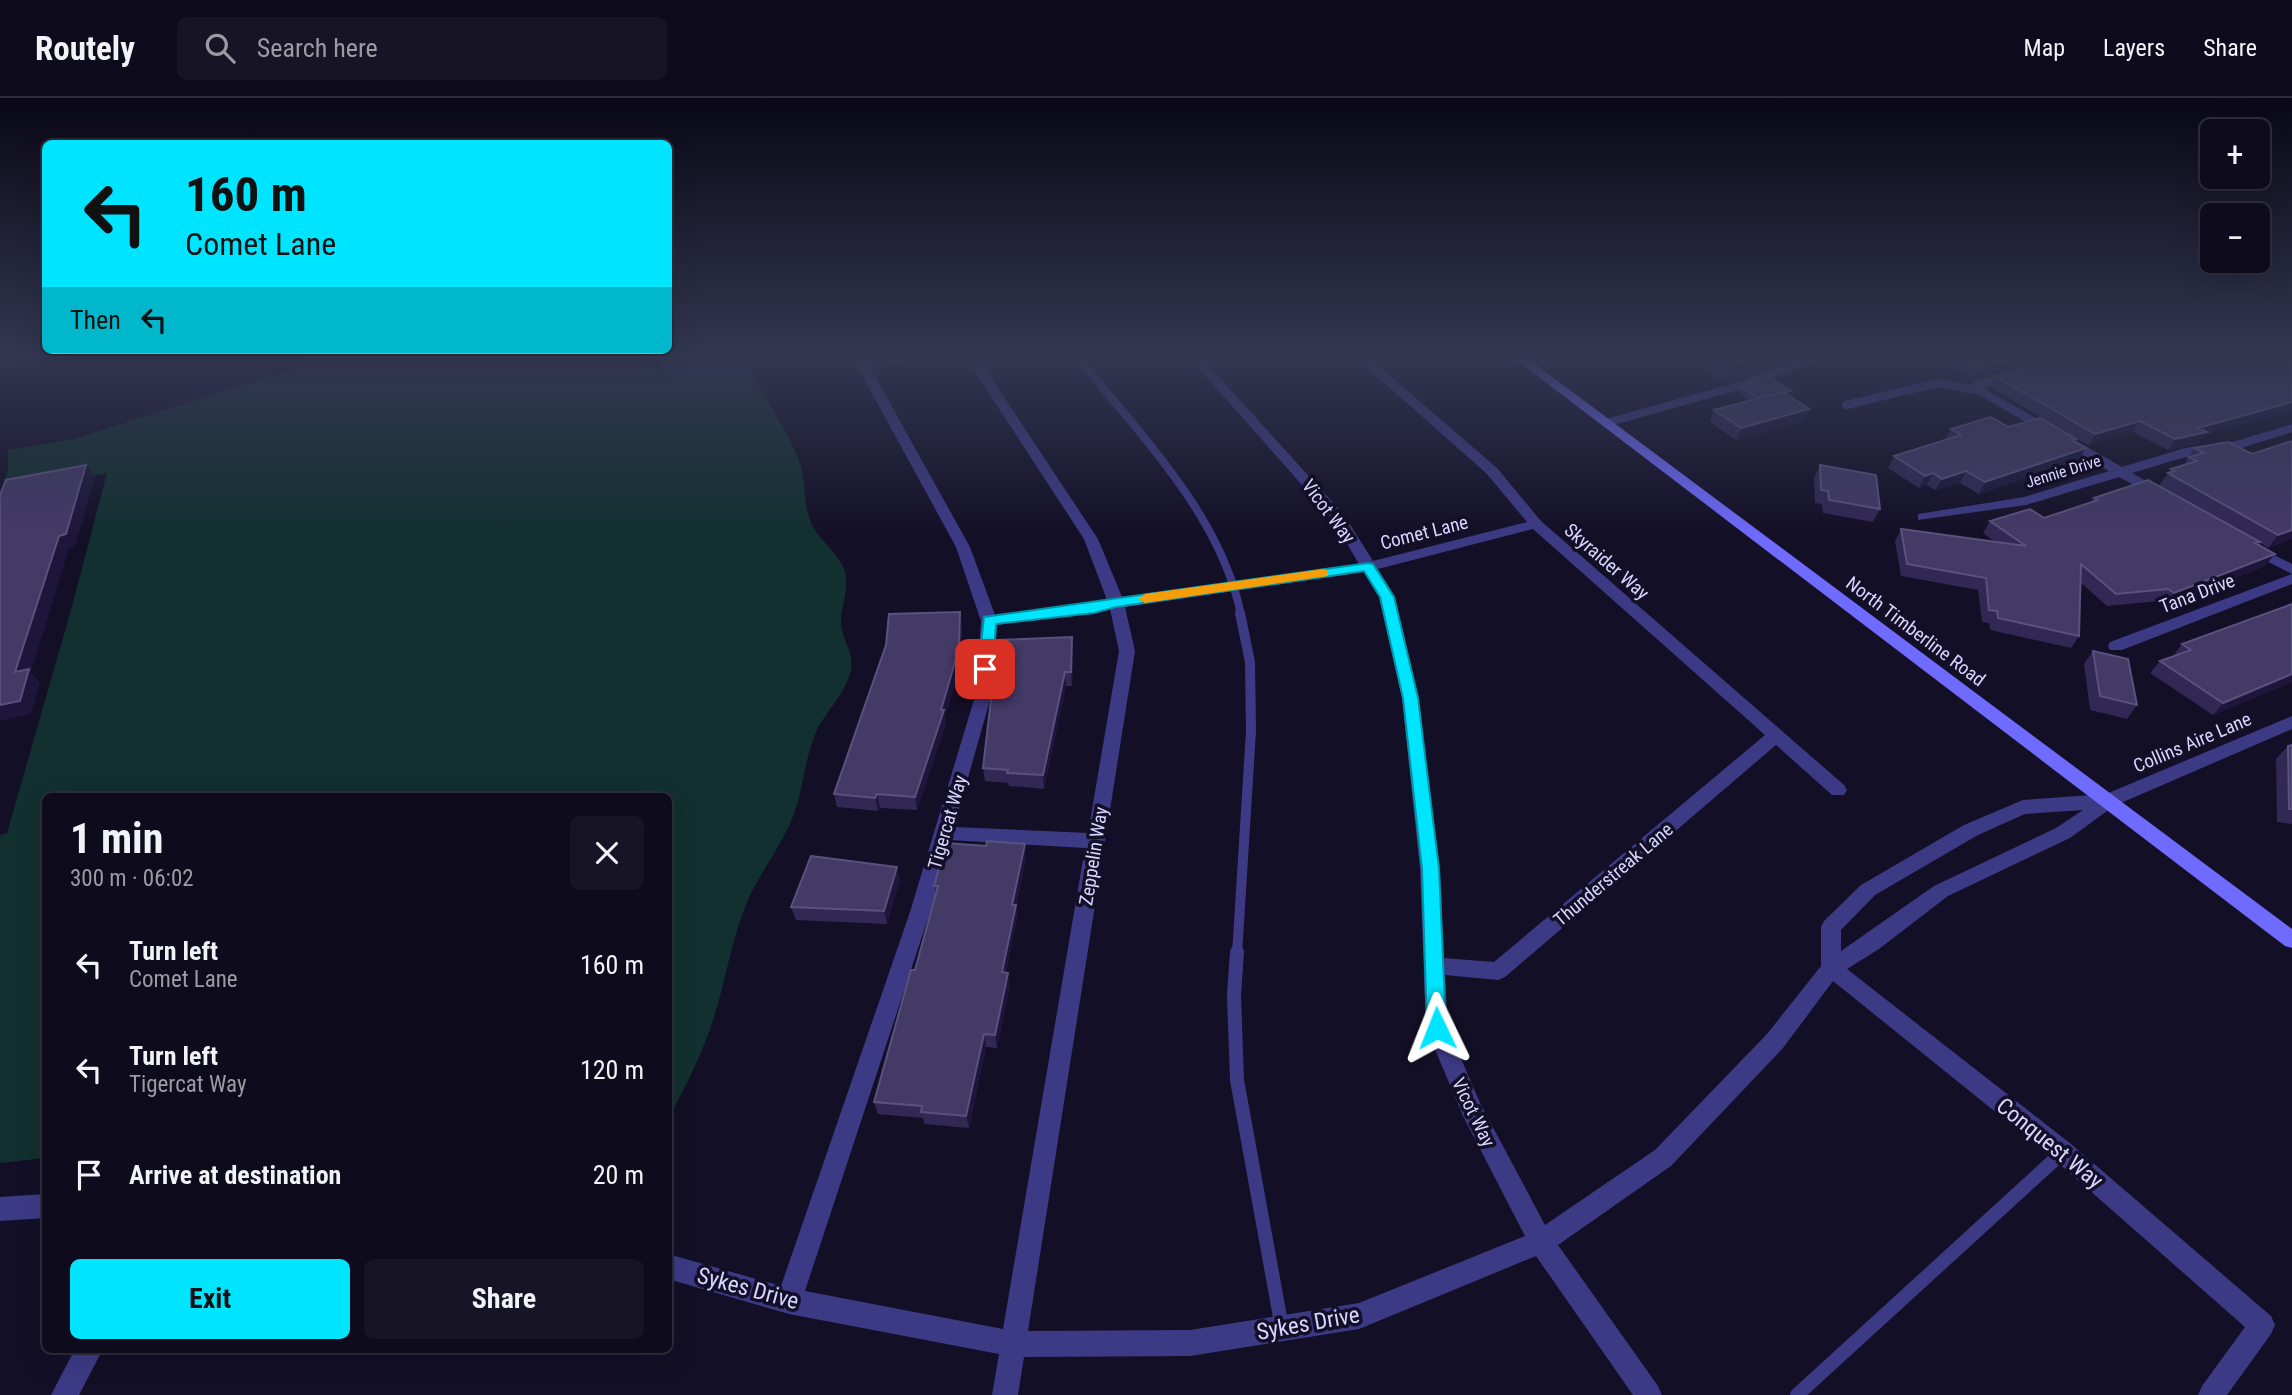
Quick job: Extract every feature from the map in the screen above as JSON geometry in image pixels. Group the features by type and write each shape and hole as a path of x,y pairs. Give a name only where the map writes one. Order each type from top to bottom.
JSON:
{"main road":[{"name":"North Timberline Road","path":"1596,416 2292,940"}],"street":[{"name":"Tigercat Way","path":"789,1301 920,912 984,693 989,621 963,547 890,416"},
{"name":"Zeppelin Way","path":"1005,1395 1127,651 1116,603 1091,539 1010,416"},
{"name":"Vicot Way","path":"1247,416 1339,518 1387,597 1410,698 1430,869 1437,1028 1471,1109 1541,1242 1650,1395"},
{"name":"Skyraider Way","path":"1428,416 1492,471 1535,524 1838,790"},
{"path":"2022,416 2175,504"},
{"name":"Jennie Drive","path":"1923,517 2026,501 2190,451 2238,445 2292,428"},
{"name":"Comet Lane","path":"989,621 1368,567 1535,524"},
{"path":"2244,543 2292,570"},
{"name":"Tana Drive","path":"2116,646 2292,579"},
{"name":"Collins Aire Lane","path":"2108,801 2292,722"},
{"name":"Thunderstreak Lane","path":"1434,966 1498,971 1776,735"},
{"path":"1831,968 1872,943 1941,891 2063,833 2108,801"},
{"path":"1831,968 1832,927 1868,890 1971,830 2023,807 2108,801"},
{"path":"943,833 1096,841"},
{"name":"Sykes Drive","path":"672,1267 789,1301 1014,1344 1190,1343 1359,1316 1541,1242 1663,1158 1775,1041 1831,968"},
{"name":"Conquest Way","path":"1831,968 2063,1152 2262,1325 2211,1395"},
{"path":"0,1209 42,1206"},
{"path":"64,1395 88,1353"}],"lane":[{"path":"1124,416 1193,502 1235,586 1250,663 1251,731 1234,995 1237,1080 1282,1328"},
{"path":"1606,423 1633,416"},
{"path":"1797,1395 2063,1152"}],"green space":[{"path":"148,416 776,416 798,458 812,525 839,559 845,572 841,625 852,664 841,694 812,741 798,802 789,826 746,905 705,1043 672,1112 672,793 42,793 42,1158 0,1163 0,835 7,833 107,473 0,493 8,470 8,450 75,439"}],"building":[{"path":"1722,416 1786,416 1741,428"},
{"path":"2063,416 2243,416 2198,428 2207,432 2175,439 2140,421 2095,434"},
{"path":"1991,417 2008,427 2040,418 2086,448 1985,482 1966,471 1942,479 1933,473 1925,476 1894,456 1961,435 1951,429"},
{"path":"2292,441 2292,530 2278,535 2168,473 2175,471 2171,469 2197,461 2189,457 2204,453 2194,448 2228,442 2252,454"},
{"path":"86,465 66,534 59,536 15,672 29,669 20,701 0,705 0,495 6,480"},
{"path":"1820,465 1876,475 1880,509 1829,500 1828,491 1821,490"},
{"path":"2148,480 2260,542 2255,543 2275,554 2174,593 2168,589 2116,594 2081,564 2079,636 1998,618 1997,611 1989,610 1986,578 1907,564 1901,529 2026,546 1990,521 2030,509 2044,518"},
{"path":"2292,604 2292,674 2223,703 2160,661 2191,650 2182,644"},
{"path":"960,612 959,648 941,710 944,710 915,797 877,794 875,798 834,794 886,645 889,614"},
{"path":"1072,637 1071,672 1065,672 1043,775 1007,773 1008,770 983,768 998,640"},
{"path":"2093,651 2128,659 2137,705 2100,696"},
{"path":"2292,745 2292,809 2289,809 2288,746"},
{"path":"987,841 1025,844 1012,905 1016,905 1002,972 1008,973 995,1035 984,1034 966,1116 921,1112 922,1106 874,1102 911,970 915,970 938,886 934,886 946,843 986,846"},
{"path":"811,856 897,867 884,911 791,907"}],"slow traffic":[{"path":"1145,599 1323,573"}],"route":[{"path":"985,669 989,621 1368,567 1387,597 1410,698 1430,869 1437,1028"}]}
